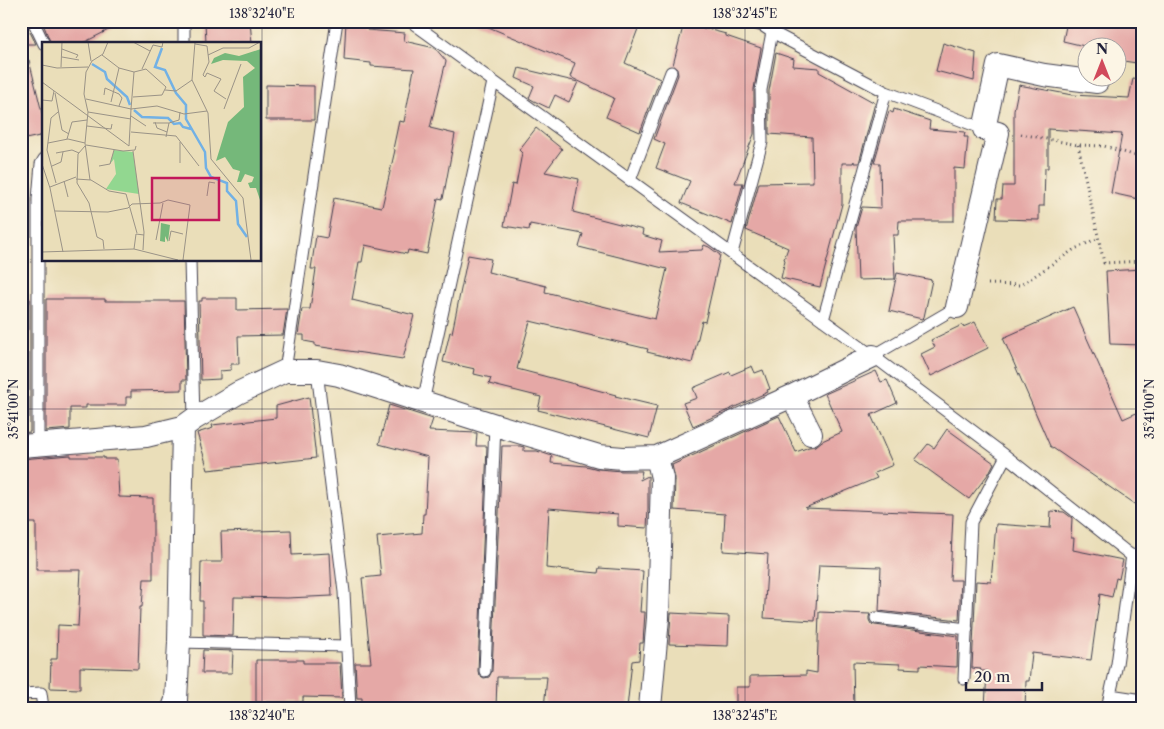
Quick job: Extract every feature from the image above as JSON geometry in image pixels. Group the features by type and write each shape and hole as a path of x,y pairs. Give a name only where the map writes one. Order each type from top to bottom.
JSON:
{"street":[{"path":"957,306 991,131 998,65 1044,75 1076,79"},
{"path":"29,445 146,436 189,423 238,393 284,371 317,371 339,375 599,456 623,458 657,457 792,396 873,356"},
{"path":"792,396 810,434"},
{"path":"173,708 176,700 189,423"},
{"path":"650,708 658,618 662,478 657,457"}],"lane":[{"path":"33,21 43,42"},
{"path":"184,21 184,42"},
{"path":"284,371 337,21"},
{"path":"410,21 873,356 1006,456 1143,564"},
{"path":"748,21 766,26 886,92 991,131"},
{"path":"732,253 762,142 761,90 766,26"},
{"path":"630,180 671,72"},
{"path":"423,402 493,82"},
{"path":"823,320 886,92"},
{"path":"29,445 38,199 42,162"},
{"path":"189,423 190,261"},
{"path":"873,356 957,306"},
{"path":"317,371 344,592 350,708"},
{"path":"485,671 495,425"},
{"path":"964,679 971,522 1006,456"},
{"path":"1107,708 1117,664 1132,555"},
{"path":"876,618 966,629"},
{"path":"179,642 347,646"},
{"path":"21,694 41,693 43,708"},
{"path":"1110,695 1143,700"}],"path":[{"path":"991,131 1009,132 1078,145 1104,146 1143,158"},
{"path":"1078,145 1104,263 1143,261"},
{"path":"963,282 1021,285 1073,250 1098,238"}],"building":[{"path":"52,21 126,21 85,42 50,42 44,26"},
{"path":"205,21 250,21 252,42 206,42"},
{"path":"346,21 368,21 367,30 405,33 404,41 435,48 446,61 430,128 455,134 443,199 438,198 427,254 408,250 407,254 365,245 362,262 359,262 352,300 414,315 403,359 315,346 315,343 304,341 304,335 298,335 302,309 310,309 316,269 311,269 316,236 327,238 334,198 382,207 395,150 393,149 399,121 404,122 414,69 371,66 371,63 344,60"},
{"path":"474,21 641,21 625,63 660,79 640,132 606,117 614,98 570,77 575,63"},
{"path":"1067,21 1100,21 1122,26 1122,24 1143,27 1143,64 1126,61 1126,38 1076,38 1076,44 1063,41"},
{"path":"684,23 726,34 726,36 761,48 754,89 754,134 735,183 743,183 732,224 681,203 690,181 656,168 665,144 654,139 678,75 677,68 673,65"},
{"path":"30,32 36,44 21,44 21,37"},
{"path":"943,43 976,53 974,81 936,71"},
{"path":"776,53 794,59 793,66 819,68 819,72 875,103 859,163 854,163 854,161 853,163 842,163 842,204 820,287 781,278 788,248 746,230 759,183 813,182 812,137 769,134 769,91"},
{"path":"29,60 42,113 42,135 21,140 21,61"},
{"path":"519,68 578,82 569,102 555,95 549,108 529,98 534,86 516,78"},
{"path":"1133,79 1143,80 1143,200 1111,193 1122,134 1048,129 1048,168 1045,168 1044,206 1039,206 1039,220 996,219 997,199 1002,199 1003,186 1014,186 1014,110 1019,85 1072,95 1129,98"},
{"path":"266,85 314,86 314,120 266,120"},
{"path":"894,109 930,121 929,129 965,132 964,137 968,137 965,169 954,168 954,221 899,221 898,235 893,235 895,279 858,280 856,228 862,207 881,208 880,163 874,163 889,111 893,113"},
{"path":"536,128 562,149 545,172 579,179 573,212 643,230 642,235 662,241 659,252 702,250 704,245 720,255 705,322 702,321 692,363 647,352 648,349 530,321 517,369 657,406 649,438 538,410 541,397 489,384 491,378 474,374 475,369 443,362 450,332 452,333 468,255 491,259 488,272 546,286 545,292 655,319 667,269 579,247 583,234 530,224 529,230 504,226 512,184 516,185 522,153 519,150"},
{"path":"1143,269 1143,345 1110,344 1106,271"},
{"path":"897,273 932,280 922,319 889,311"},
{"path":"202,298 237,298 237,310 287,309 283,335 238,336 239,364 231,364 231,370 220,371 220,379 201,380 199,301 202,301"},
{"path":"21,299 30,299 30,432 21,433"},
{"path":"46,299 184,301 186,380 182,380 182,390 131,391 131,397 126,397 126,405 86,405 86,408 70,408 70,429 46,431"},
{"path":"1073,307 1123,419 1143,410 1143,510 1050,446 1003,338"},
{"path":"975,322 988,348 931,376 921,354 935,347 931,340 962,325 963,327"},
{"path":"752,366 755,373 763,370 770,389 767,390 768,392 693,426 683,403 697,398 693,388 730,372 731,375"},
{"path":"876,371 881,382 887,380 897,403 871,415 893,465 874,473 877,478 805,508 953,514 950,580 961,580 959,620 879,611 881,567 819,565 815,621 764,618 768,554 723,551 725,514 674,510 675,478 672,465 779,416 796,452 816,446 822,441 842,432 825,394"},
{"path":"309,397 316,458 208,470 197,433 213,428 212,425 276,418 276,406"},
{"path":"389,405 433,419 429,431 477,433 476,446 487,446 478,671 479,675 484,678 489,677 492,671 502,446 520,446 524,447 524,451 537,451 552,456 551,463 598,469 642,471 640,480 648,476 647,528 618,526 618,514 549,508 546,568 598,573 599,568 643,571 640,612 645,612 643,643 640,643 639,660 632,661 627,708 544,708 547,677 497,677 496,708 450,708 406,705 406,708 362,708 362,698 357,698 355,663 371,663 362,578 381,576 377,537 422,533 423,514 425,514 428,457 379,444"},
{"path":"947,429 994,463 989,473 969,499 915,460 928,444 934,448"},
{"path":"71,455 71,457 117,459 119,497 153,498 153,579 144,579 142,607 140,607 138,669 80,667 80,689 50,688 51,659 57,659 58,625 78,626 81,570 36,570 36,523 21,523 21,459"},
{"path":"1051,511 1064,512 1072,518 1071,538 1074,538 1073,550 1123,560 1119,579 1116,578 1112,597 1100,594 1091,660 1032,653 1029,681 1026,681 1025,708 985,708 987,671 972,668 976,581 991,582 996,524 1050,528"},
{"path":"291,530 292,555 330,553 332,596 287,598 234,597 233,636 203,635 203,601 200,601 201,562 222,562 221,532"},
{"path":"819,612 870,614 869,620 871,624 875,625 958,636 957,667 920,665 920,669 900,668 900,664 853,662 854,708 736,708 736,687 750,687 750,676 806,675 806,671 817,673"},
{"path":"671,613 729,616 728,646 669,644"},
{"path":"203,650 233,651 232,673 202,673"},
{"path":"256,660 303,660 303,663 340,663 342,698 303,697 303,702 256,702"}]}
